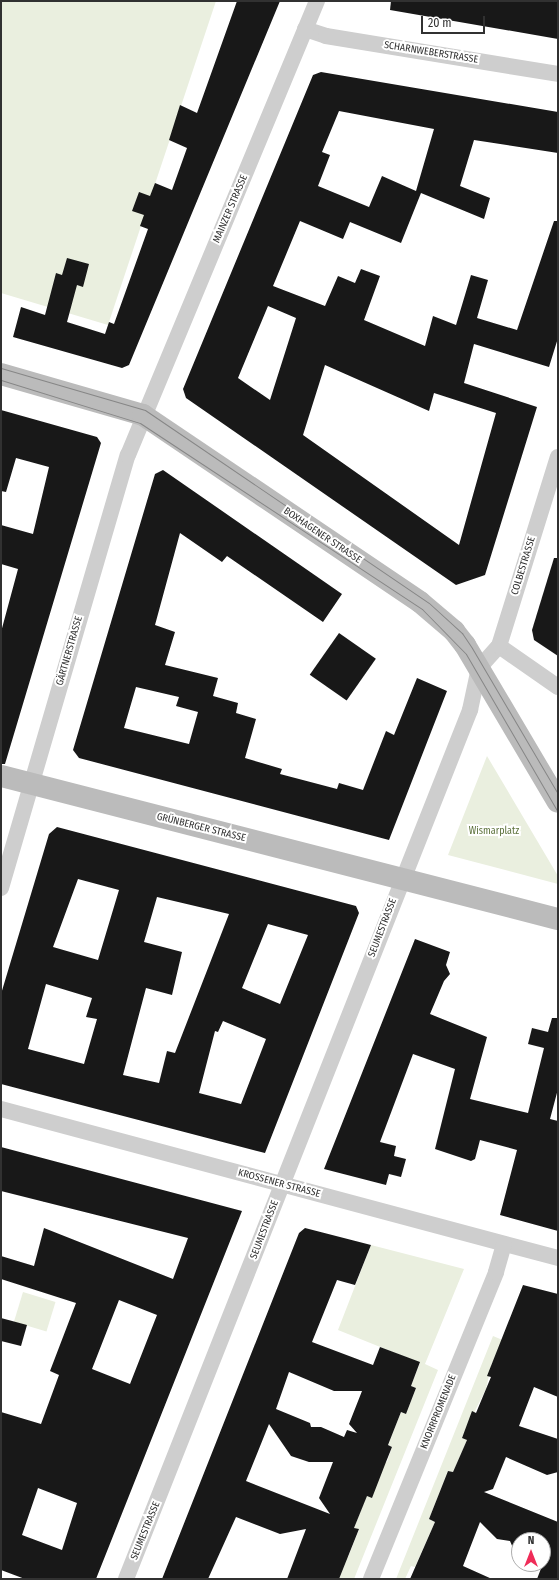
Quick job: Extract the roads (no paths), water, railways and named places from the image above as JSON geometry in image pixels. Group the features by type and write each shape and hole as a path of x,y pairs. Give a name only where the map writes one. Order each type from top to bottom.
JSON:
{"street":[{"name":"MAINZER STRASSE","path":"143,415 317,1"},
{"name":"SCHARNWEBERSTRASSE","path":"305,29 326,36 558,74"},
{"name":"BOXHAGENER STRASSE","path":"1,374 143,415 420,602 454,631 479,668 558,802"},
{"name":"GÄRTNERSTRASSE","path":"1,888 128,455 143,415"},
{"name":"COLBESTRASSE","path":"479,668 499,646 558,457"},
{"path":"499,646 558,686"},
{"path":"479,668 472,703 402,880 558,919"},
{"name":"GRÜNBERGER STRASSE","path":"1,776 402,880"},
{"name":"SEUMESTRASSE","path":"126,1579 402,880"},
{"name":"KROSSENER STRASSE","path":"1,1109 558,1258"},
{"name":"KNORRPROMENADE","path":"371,1579 496,1272 504,1244"}],"tram line":[{"path":"1,368 145,410 429,603 462,633 558,794"},
{"path":"1,380 140,423 422,609 466,654 558,812"}],"park label":[{"name":"Wismarplatz","path":"494,832"}]}
